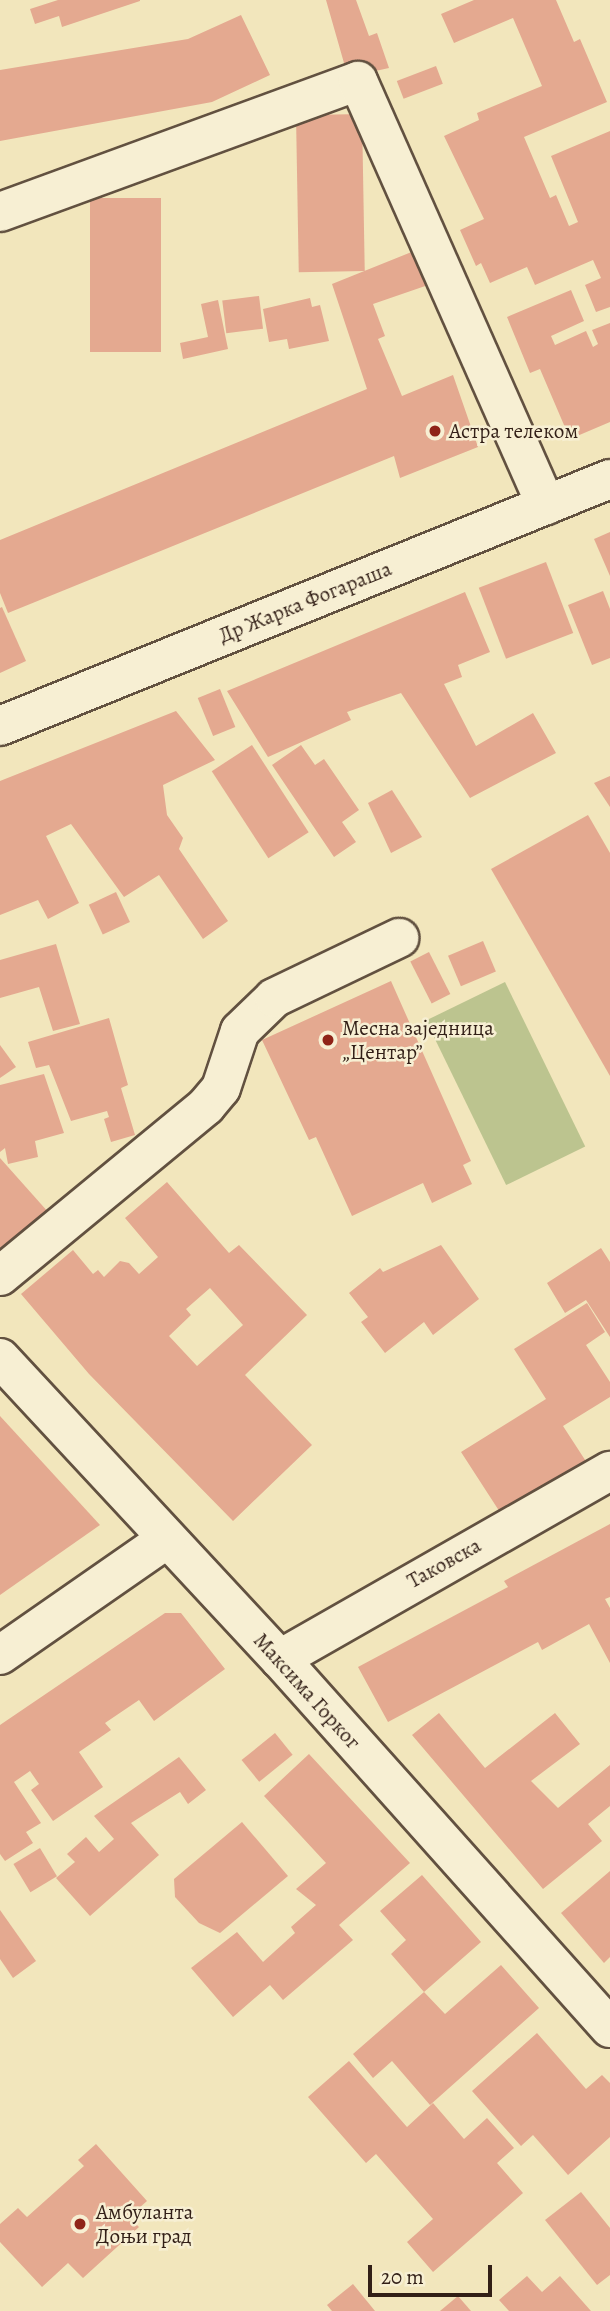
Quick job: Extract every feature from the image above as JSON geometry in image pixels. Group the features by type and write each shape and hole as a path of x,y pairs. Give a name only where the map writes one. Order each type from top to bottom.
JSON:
{"street":[{"path":"0,212 358,81 546,505"},
{"name":"Др Жарка Фогараша","path":"0,726 610,479"},
{"path":"0,1276 206,1106 220,1087 240,1031 274,998 399,938"},
{"name":"Максима Горког","path":"0,1357 280,1659 610,2028"},
{"name":"Таковска","path":"280,1659 610,1471"},
{"path":"0,1655 167,1539"}],"green space":[{"path":"505,982 585,1146 506,1185 426,1021"}],"building":[{"path":"58,0 140,1 62,27 59,16 35,24 30,9"},
{"path":"326,0 356,0 369,36 377,33 389,68 348,77"},
{"path":"474,0 556,0 574,42 580,39 607,102 524,137 550,198 556,195 569,226 578,222 551,156 610,131 610,307 596,312 585,285 601,278 593,260 535,285 527,267 490,283 481,263 476,266 460,230 484,219 444,136 479,120 477,113 542,86 513,18 454,43 441,14"},
{"path":"241,15 270,75 212,102 0,141 0,70 188,39"},
{"path":"436,66 443,84 404,99 397,81"},
{"path":"362,114 365,271 299,272 296,115"},
{"path":"90,198 161,198 161,352 90,352"},
{"path":"419,249 431,284 373,304 385,336 378,339 402,396 453,375 478,447 400,478 394,456 8,613 0,593 0,540 367,389 332,284"},
{"path":"571,290 584,321 551,336 555,345 586,331 593,347 598,344 592,330 610,323 610,422 570,439 540,369 530,373 507,317"},
{"path":"259,296 263,329 226,333 222,301"},
{"path":"310,298 312,307 320,305 329,341 289,349 287,339 269,342 263,309"},
{"path":"218,300 228,349 183,359 180,343 208,337 201,304"},
{"path":"610,532 610,576 594,539"},
{"path":"546,562 573,633 506,659 479,588"},
{"path":"603,591 610,609 610,658 592,665 568,605"},
{"path":"465,592 490,652 458,665 462,677 444,684 476,746 533,713 556,753 470,798 401,693 347,712 351,720 268,757 227,691"},
{"path":"2,607 26,661 0,673 0,608"},
{"path":"220,689 235,727 213,736 198,698"},
{"path":"176,711 215,760 163,785 167,815 183,838 179,849 228,921 203,939 159,875 124,897 71,824 46,836 79,903 48,919 38,900 0,915 0,781"},
{"path":"252,745 309,832 268,858 212,771"},
{"path":"301,745 315,765 324,759 359,810 342,822 356,842 334,857 272,765"},
{"path":"610,776 610,807 594,783"},
{"path":"392,790 422,837 391,853 368,803"},
{"path":"588,815 610,853 610,1076 491,869"},
{"path":"116,892 130,922 103,935 89,905"},
{"path":"483,941 496,971 461,986 448,956"},
{"path":"56,944 80,1024 53,1031 39,987 0,998 0,960"},
{"path":"429,952 450,994 432,1003 410,962"},
{"path":"391,981 471,1161 463,1165 472,1184 432,1203 423,1183 352,1216 316,1137 309,1140 262,1040"},
{"path":"109,1018 128,1085 121,1088 135,1135 111,1142 104,1119 109,1117 107,1111 71,1121 49,1065 36,1068 28,1042"},
{"path":"0,1045 16,1067 0,1078"},
{"path":"44,1074 64,1133 35,1141 38,1157 8,1164 5,1148 0,1152 0,1085"},
{"path":"0,1158 49,1213 0,1258"},
{"path":"167,1182 229,1253 239,1245 307,1315 245,1375 312,1445 233,1521 89,1374 21,1294 73,1250 93,1274 98,1270 104,1277 120,1261 129,1263 139,1274 158,1257 125,1218","holes":["210,1288 243,1325 197,1366 169,1336 191,1315 186,1309"]},
{"path":"441,1245 479,1299 433,1335 424,1322 385,1353 361,1322 368,1317 349,1293 380,1268 383,1272"},
{"path":"601,1248 610,1262 610,1337 586,1300 565,1313 547,1283"},
{"path":"587,1303 605,1332 586,1345 610,1382 610,1397 563,1426 589,1466 505,1520 461,1452 546,1399 514,1349"},
{"path":"0,1416 100,1525 0,1595"},
{"path":"610,1524 610,1597 605,1599 610,1608 610,1663 589,1624 542,1650 538,1642 388,1722 358,1667 508,1587 504,1581"},
{"path":"165,1613 181,1613 225,1669 154,1721 139,1700 105,1723 111,1730 79,1752 103,1787 53,1821 31,1790 39,1784 30,1771 14,1782 41,1823 26,1832 33,1843 5,1861 0,1854 0,1725"},
{"path":"439,1713 485,1768 555,1713 580,1744 531,1781 558,1808 610,1765 610,1806 588,1824 602,1841 543,1889 412,1735"},
{"path":"275,1733 293,1755 259,1782 242,1760"},
{"path":"309,1754 410,1863 339,1925 353,1940 283,2000 270,1985 233,2017 191,1968 237,1932 263,1962 295,1933 291,1927 316,1905 296,1889 326,1863 264,1796"},
{"path":"179,1757 206,1790 188,1804 180,1792 131,1823 159,1855 90,1916 56,1878 75,1862 67,1854 86,1837 99,1852 114,1839 94,1816"},
{"path":"242,1822 288,1876 220,1933 199,1923 175,1897 174,1879"},
{"path":"40,1848 57,1876 30,1892 13,1864"},
{"path":"610,1871 610,1957 604,1963 561,1913"},
{"path":"422,1875 481,1942 424,1992 391,1954 406,1940 380,1911"},
{"path":"0,1910 36,1961 13,1978 0,1959"},
{"path":"501,1965 539,2008 430,2105 392,2061 373,2078 353,2054 424,1992 445,2014"},
{"path":"537,2033 586,2089 602,2075 610,2083 610,2137 568,2175 533,2135 521,2146 472,2091"},
{"path":"349,2061 407,2127 433,2103 464,2139 487,2118 514,2148 497,2163 523,2193 433,2272 407,2242 433,2219 376,2154 366,2163 308,2097"},
{"path":"96,2144 147,2201 129,2217 139,2227 83,2278 68,2263 42,2287 0,2242 0,2224 18,2208 27,2217 84,2166 78,2160"},
{"path":"581,2192 610,2228 610,2275 597,2285 545,2220"},
{"path":"527,2276 542,2292 560,2276 591,2311 509,2311 499,2300"},
{"path":"353,2284 375,2311 332,2311 327,2305"},
{"path":"458,2296 471,2311 440,2311"}],"place":[{"name":"Астра телеком","path":"435,431"},
{"name":"Месна заједница „Центар”","path":"328,1040"},
{"name":"Амбуланта Доњи град","path":"80,2224"}]}
